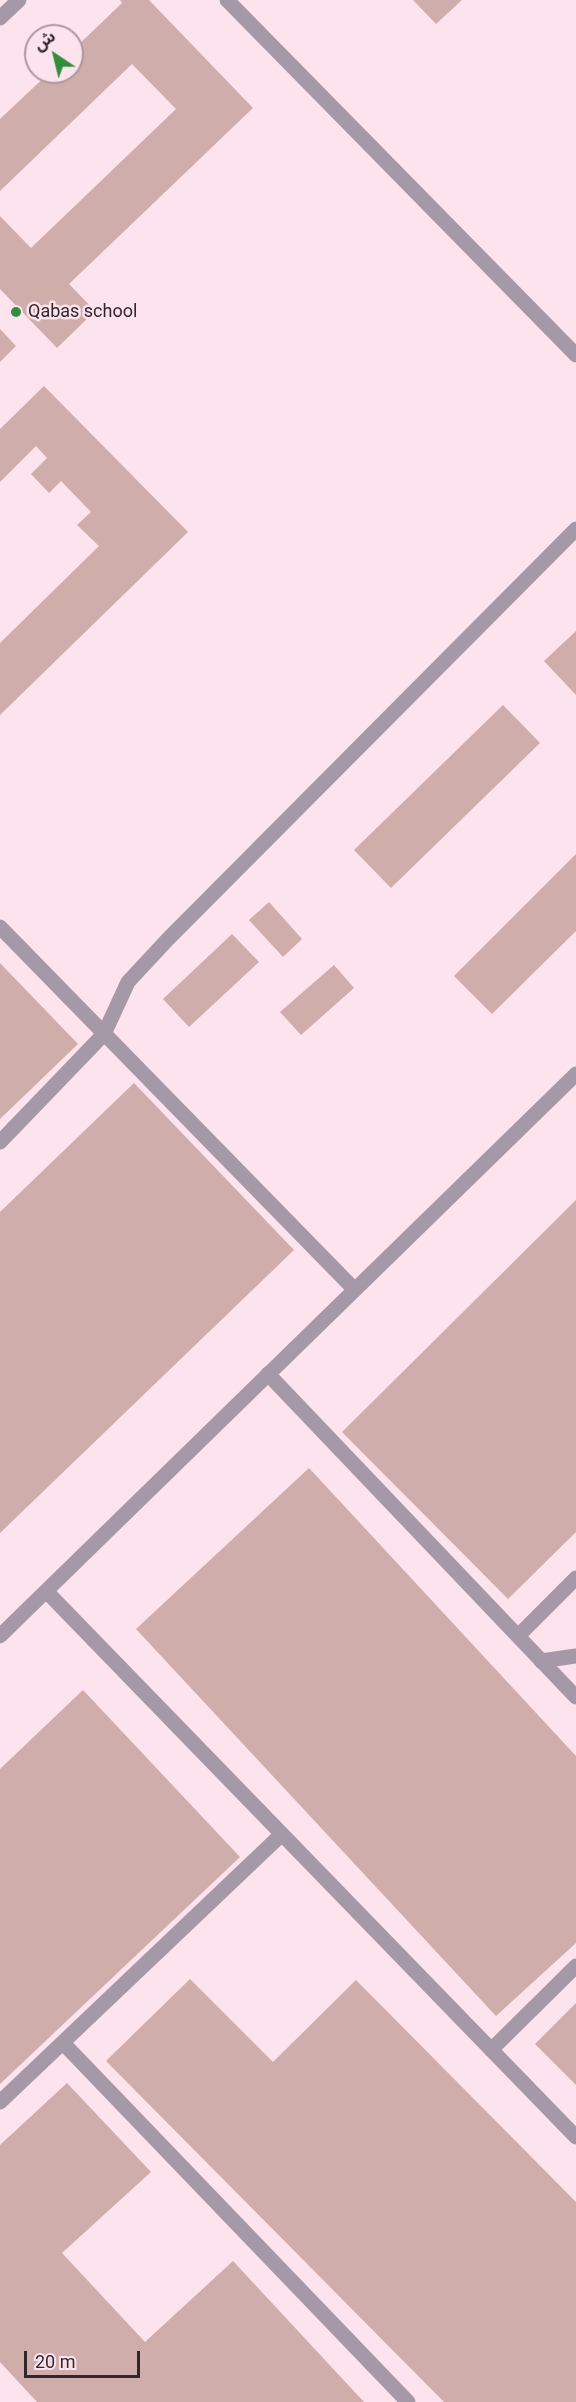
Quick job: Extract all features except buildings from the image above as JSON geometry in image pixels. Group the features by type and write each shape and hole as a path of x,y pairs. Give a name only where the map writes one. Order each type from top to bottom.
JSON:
{"street":[{"path":"0,18 19,0"},
{"path":"227,0 576,355"},
{"path":"0,1142 104,1034 128,982 576,529"},
{"path":"0,927 354,1289"},
{"path":"0,1636 576,1074"},
{"path":"268,1374 576,1697"},
{"path":"518,1636 576,1578"},
{"path":"47,1592 576,2137"},
{"path":"541,1661 576,1656"},
{"path":"0,2102 64,2044 282,1834"},
{"path":"492,2050 576,1966"},
{"path":"64,2044 408,2402"}],"place":[{"name":"Qabas school","path":"16,312"}]}
